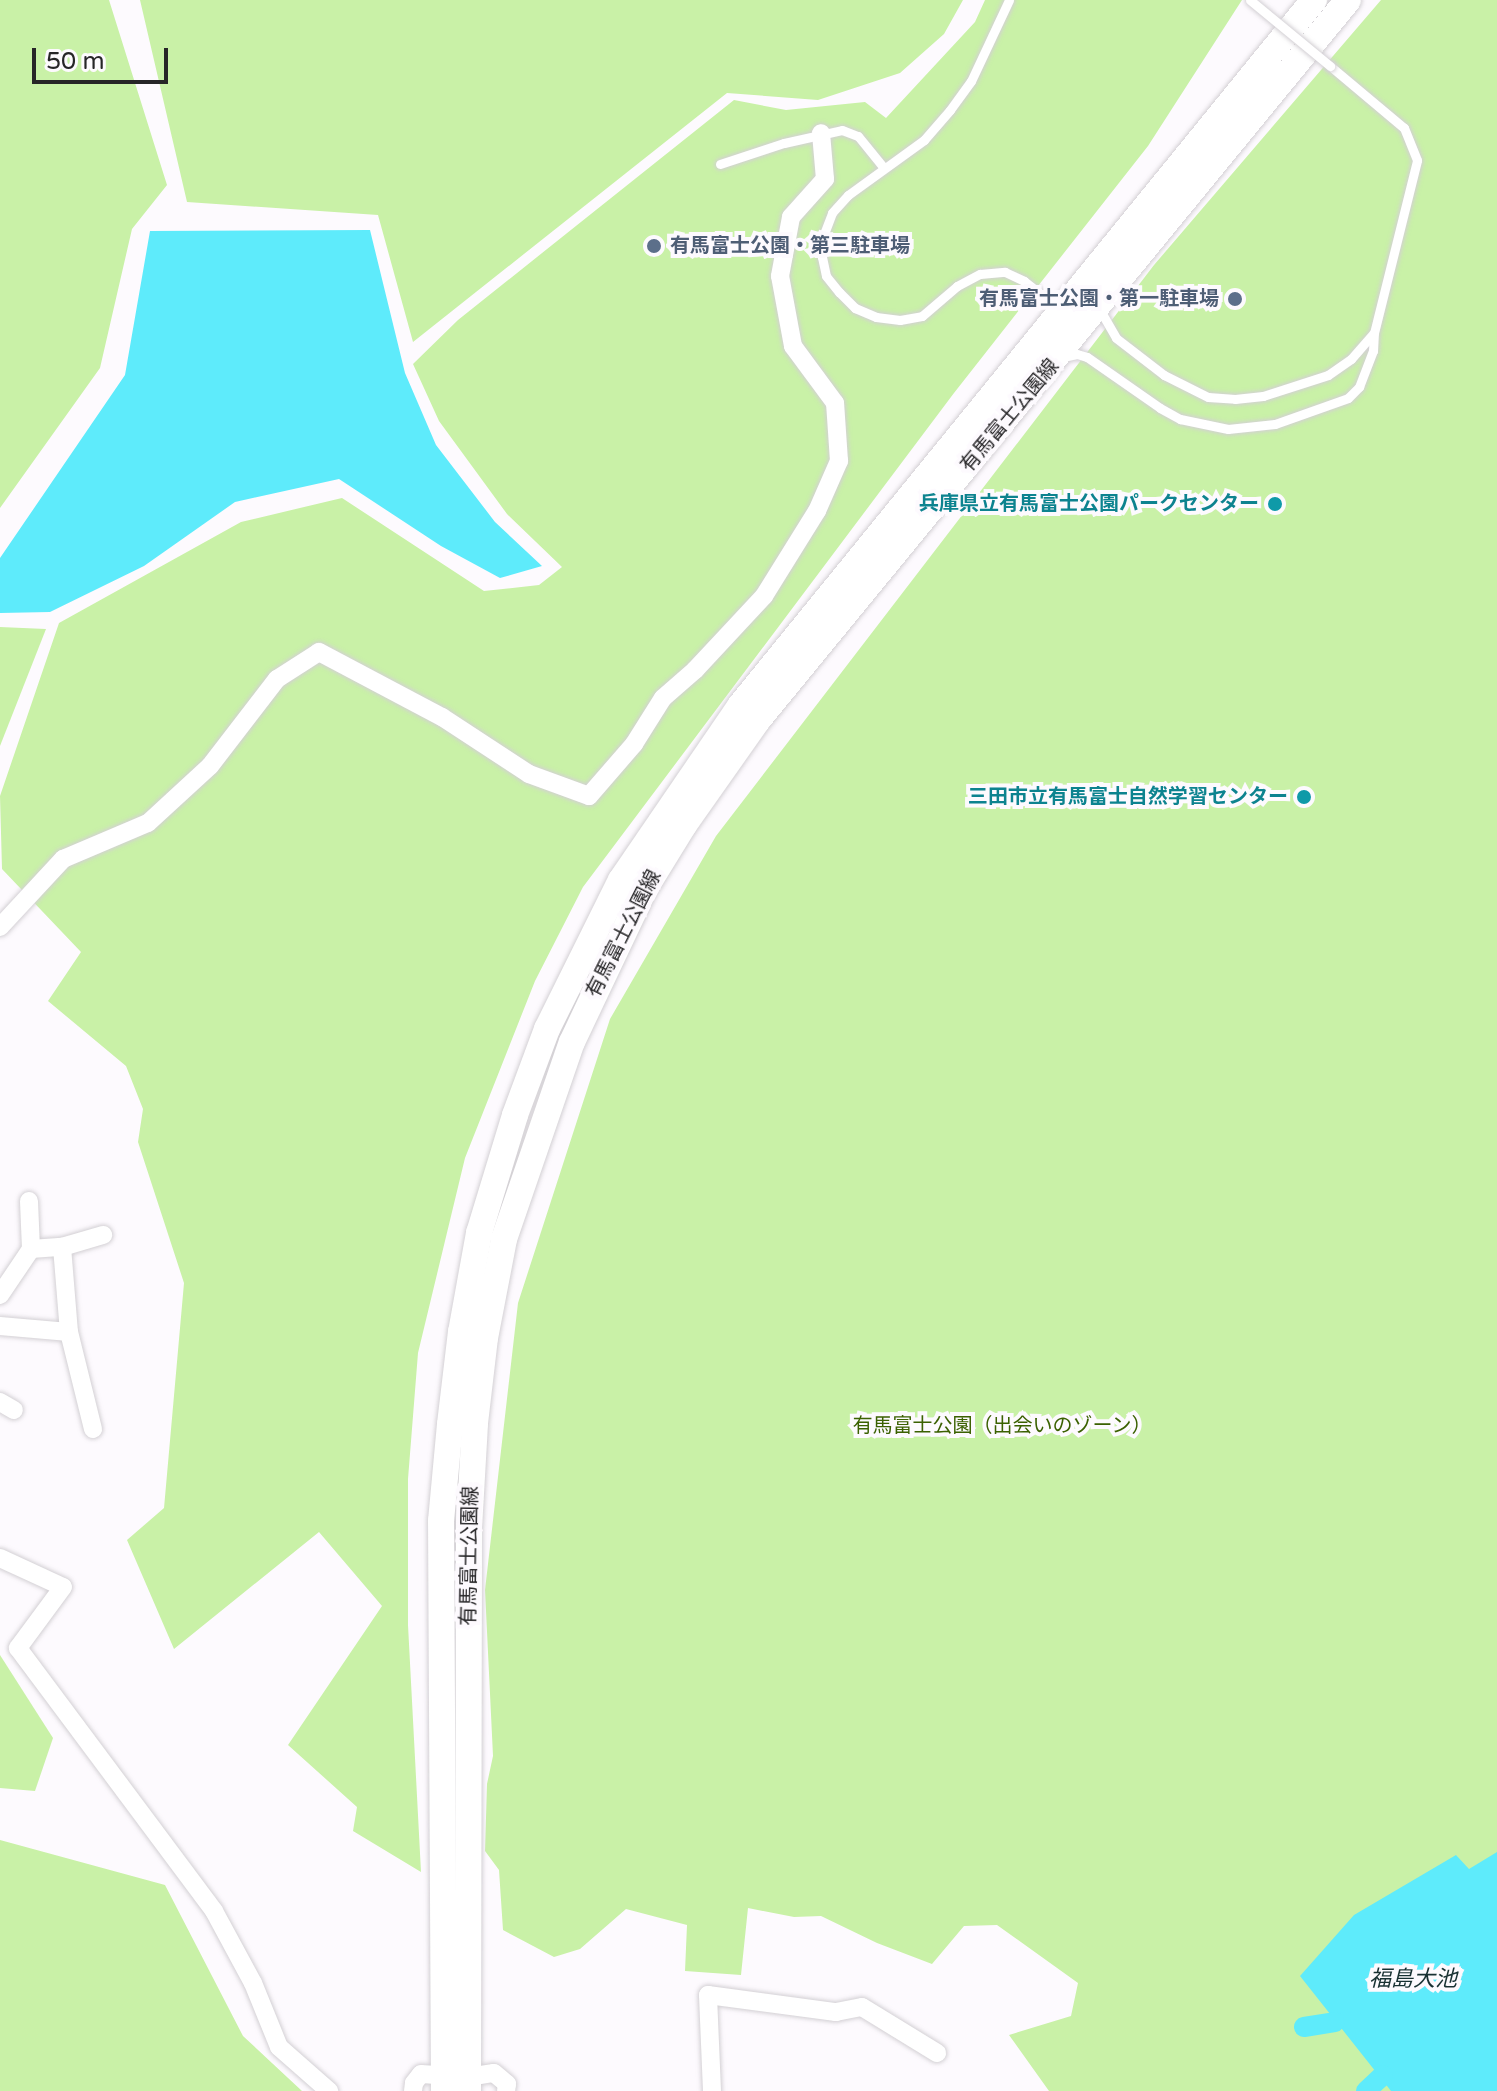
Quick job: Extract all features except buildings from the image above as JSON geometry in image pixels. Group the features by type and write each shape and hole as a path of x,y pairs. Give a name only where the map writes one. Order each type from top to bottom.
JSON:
{"main road":[{"name":"有馬富士公園線","path":"456,2084 441,1521 461,1332 479,1233 515,1115 547,1029 614,892 699,762 794,636 1063,311 1314,0"},
{"name":"有馬富士公園線","path":"456,2084 469,1528 475,1423 485,1338 504,1239 542,1121 606,966 644,890 684,825 757,721 1348,0"}],"street":[{"path":"0,927 63,859 148,823 210,766 277,679 319,652 442,717 529,774 589,796 634,744 663,698 695,670 764,596 817,511 839,461 835,403 793,346 780,276 791,217 825,179 821,133"},
{"path":"0,1295 31,1249 29,1201"},
{"path":"31,1249 62,1247 103,1235"},
{"path":"62,1247 69,1332 93,1429"},
{"path":"0,1326 69,1332"},
{"path":"0,1558 63,1587 18,1648 214,1911 253,1983 279,2047 329,2091"},
{"path":"712,2091 708,1995 836,2012 862,2007 937,2053"},
{"path":"413,2091 414,2083 421,2074 456,2084 494,2073 507,2084 506,2091"}],"lane":[{"path":"1009,0 971,81 950,110 924,140 848,195 832,213 823,236 826,276 855,308 888,318 922,316 957,286 980,274 1005,272 1024,281 1063,311"},
{"path":"1058,357 1077,354 1087,357 1180,419 1228,429 1275,424 1348,398 1366,374 1417,160 1404,128 1250,0"},
{"path":"720,164 821,133 842,130 858,136 884,168"},
{"path":"1099,306 1116,338 1164,375 1208,397 1263,396 1328,375 1351,359 1374,333"}],"green space":[{"path":"0,0 109,0 167,185 132,229 100,368 0,508"},
{"path":"140,0 963,0 944,34 900,73 818,100 727,93 413,342 378,215 187,202"},
{"path":"985,0 1242,0 1148,146 954,393 583,887 535,981 465,1158 418,1353 408,1479 408,1625 421,1872 353,1831 357,1807 288,1745 382,1606 319,1532 174,1649 127,1540 164,1508 184,1283 138,1142 143,1109 126,1066 48,1001 81,952 2,869 0,796 59,623 241,522 342,498 484,591 539,585 562,567 507,514 439,421 413,364 458,320 734,100 786,110 865,102 886,118 975,22"},
{"name":"有馬富士公園（出会いのゾーン）","path":"1381,0 1497,0 1497,2091 1049,2091 1009,2035 1071,2016 1078,1983 997,1925 964,1926 932,1964 877,1943 821,1916 794,1917 748,1908 741,1975 685,1971 687,1925 626,1909 580,1949 554,1957 503,1930 499,1870 485,1851 487,1784 493,1756 485,1590 518,1303 610,1019 716,836 1154,265"},
{"path":"0,627 46,629 0,746"},
{"path":"0,1655 53,1738 35,1791 0,1788"},
{"path":"0,1840 165,1885 243,2036 302,2091 0,2091"}],"water":[{"path":"370,230 405,373 436,445 495,522 542,566 500,578 441,546 339,479 235,502 144,566 50,612 0,613 0,558 125,375 150,231"},
{"name":"福島大池","path":"1497,1852 1497,2091 1391,2091 1300,1976 1354,1915 1456,1855 1469,1869"}],"waterway":[{"path":"1304,2027 1335,2022"},
{"path":"1366,2091 1383,2075"}],"place":[{"name":"有馬富士公園・第三駐車場","path":"654,246"},
{"name":"有馬富士公園・第一駐車場","path":"1235,299"},
{"name":"兵庫県立有馬富士公園パークセンター","path":"1275,504"},
{"name":"三田市立有馬富士自然学習センター","path":"1304,797"}]}
